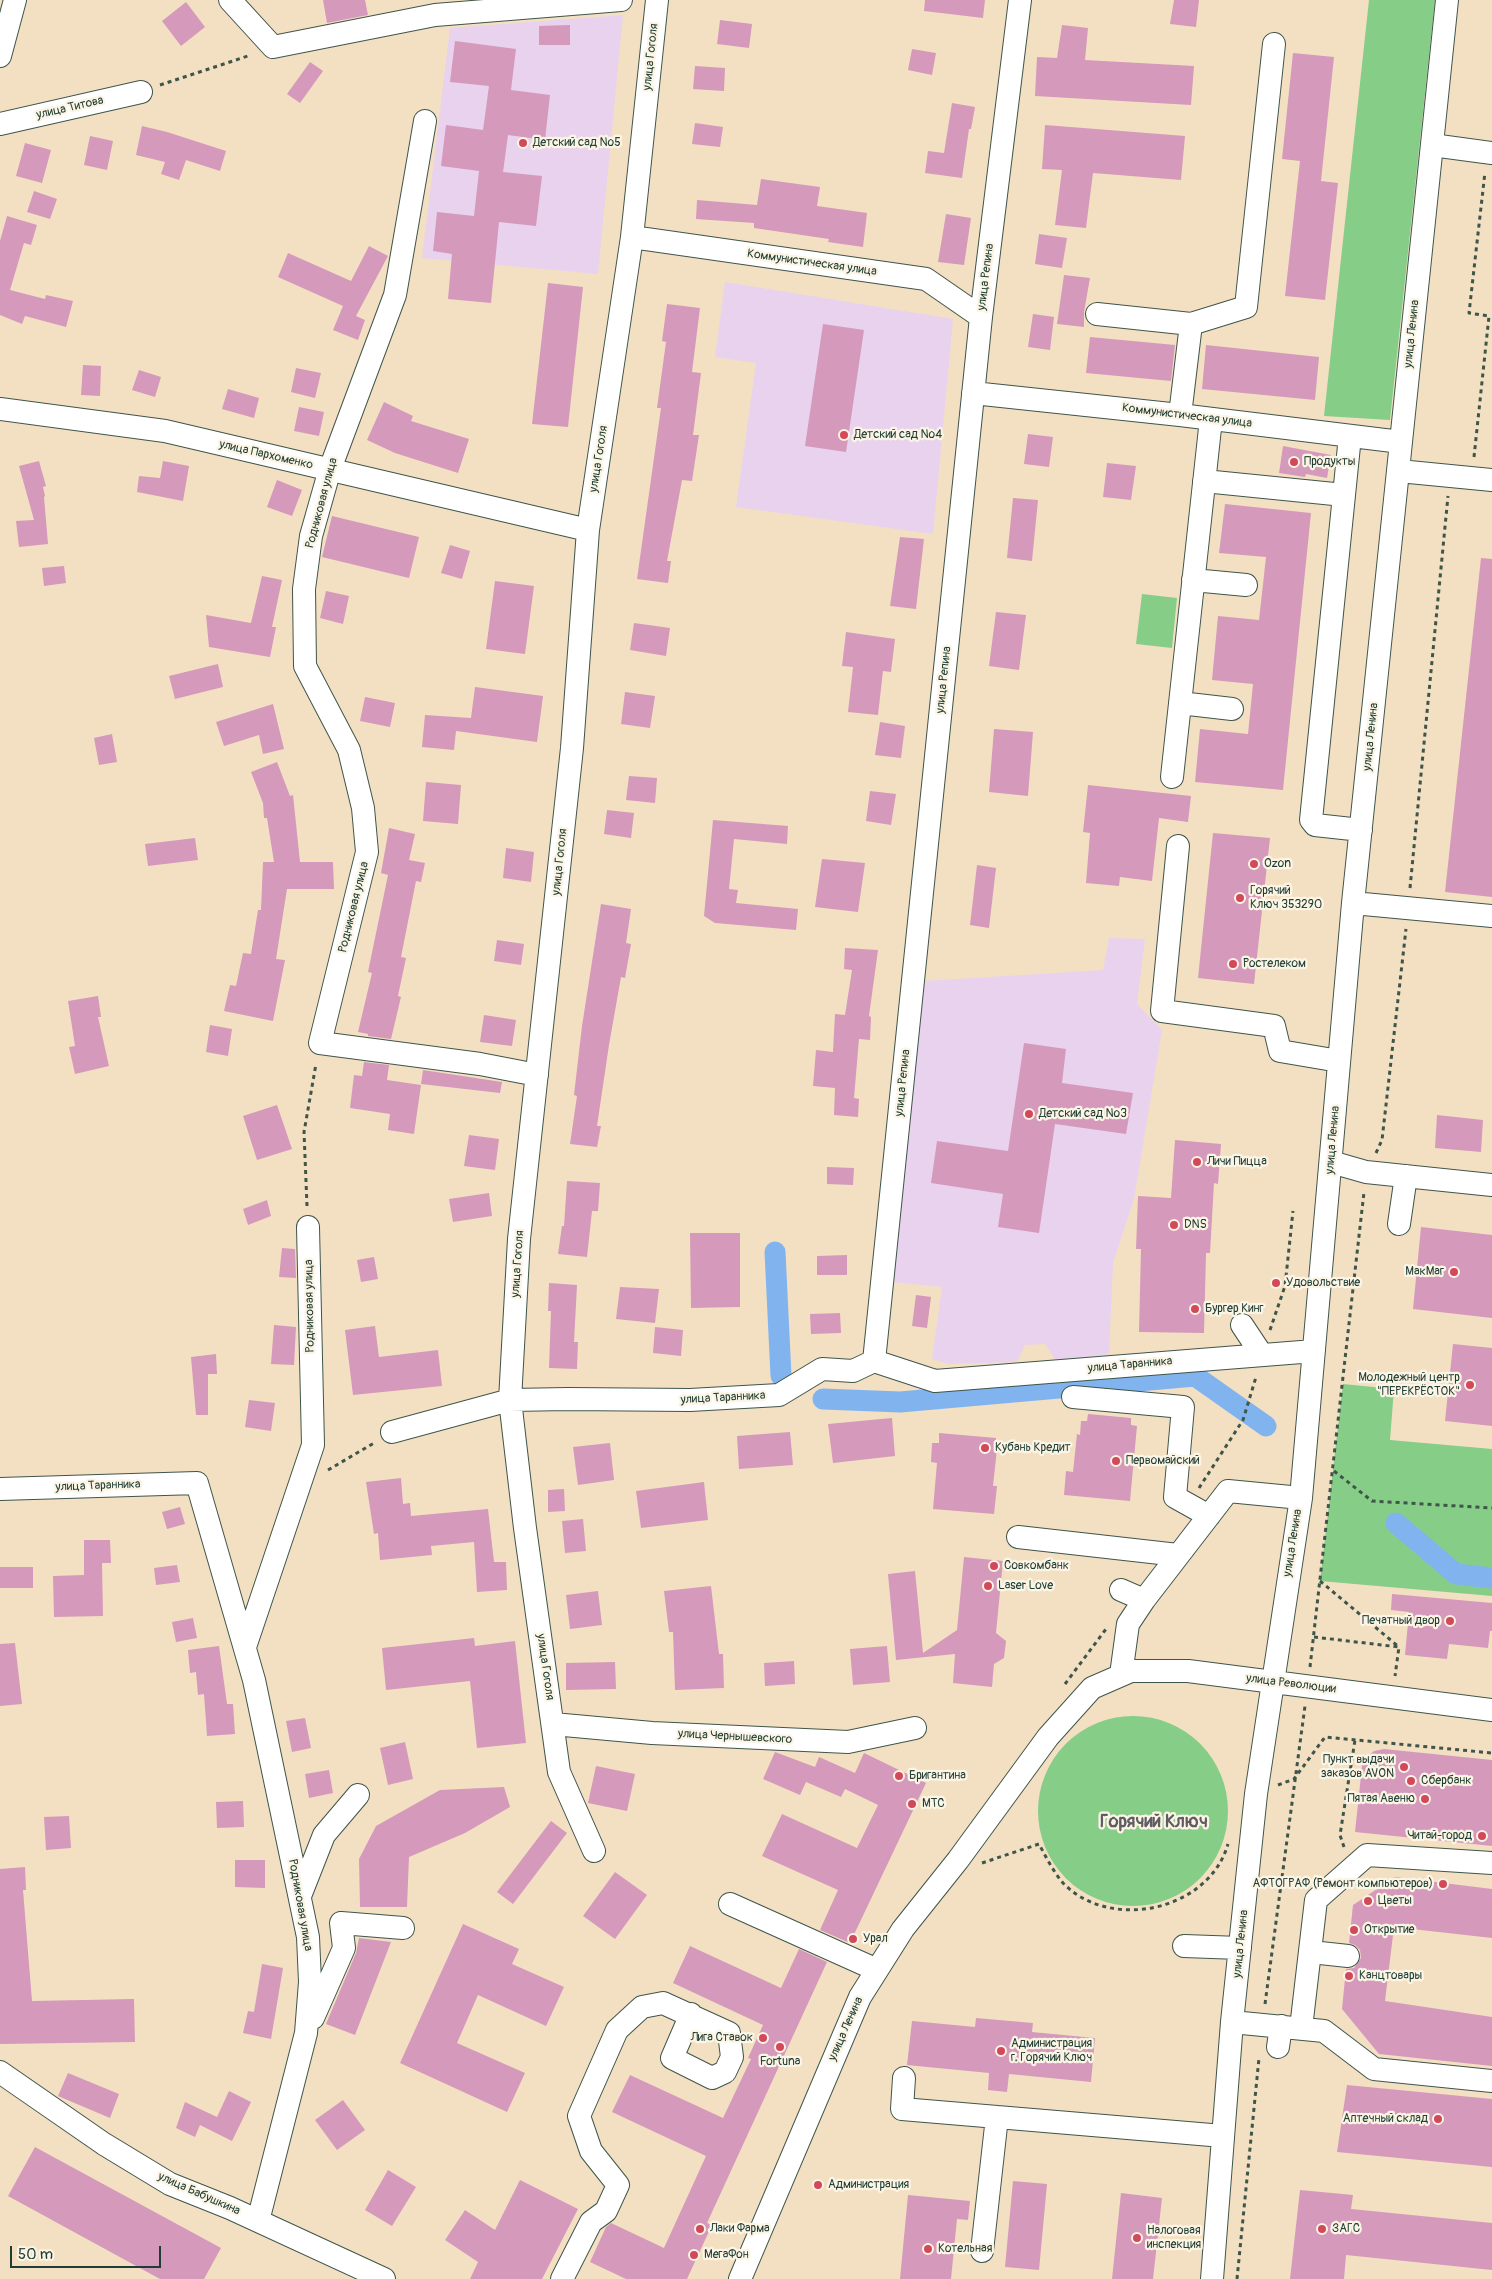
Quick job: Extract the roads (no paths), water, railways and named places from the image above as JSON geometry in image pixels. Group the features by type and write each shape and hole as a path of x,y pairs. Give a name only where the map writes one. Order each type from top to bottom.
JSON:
{"street":[{"path":"0,56 15,0"},
{"path":"230,0 273,47 435,16 621,0"},
{"name":"улица Гоголя","path":"594,1852 559,1772 554,1724 525,1528 510,1400 519,1239 572,748 588,530 632,236 657,0"},
{"name":"улица Репина","path":"874,1361 981,317 1020,0"},
{"name":"улица Ленина","path":"1212,2279 1232,2022 1256,1794 1271,1681 1300,1498 1353,903 1447,0"},
{"path":"1097,314 1191,324 1246,307 1274,44"},
{"name":"улица Титова","path":"0,124 141,92"},
{"name":"Родниковая улица","path":"425,121 395,295 330,469 311,536 304,589 305,666 349,750 363,808 368,852 320,1043 480,1064 536,1075"},
{"path":"1432,146 1490,152"},
{"name":"Коммунистическая улица","path":"632,236 926,279 981,317"},
{"path":"1180,415 1191,324"},
{"name":"Коммунистическая улица","path":"973,393 1180,415 1401,442"},
{"name":"улица Пархоменко","path":"0,409 165,432 588,530"},
{"path":"1172,777 1210,419"},
{"path":"1350,436 1311,820 1316,825 1361,830"},
{"path":"1399,471 1492,480"},
{"path":"1204,481 1344,495"},
{"path":"1193,580 1246,586"},
{"path":"1180,703 1232,708"},
{"path":"1178,846 1162,1011 1274,1026 1280,1051 1339,1061"},
{"path":"1353,903 1492,916"},
{"path":"1331,1162 1366,1172 1492,1185"},
{"path":"1399,1224 1406,1176"},
{"name":"Родниковая улица","path":"245,1648 313,1445 308,1227"},
{"path":"1242,1325 1262,1355"},
{"name":"улица Таранника","path":"392,1432 510,1400 690,1400 779,1395 822,1370 853,1371 874,1361 935,1381 1314,1351"},
{"path":"1073,1397 1183,1407 1175,1497 1209,1516"},
{"name":"Родниковая улица","path":"197,1483 254,1680 308,1936 310,1973 306,2034 258,2221"},
{"name":"улица Таранника","path":"0,1489 197,1483"},
{"path":"1121,1675 1128,1624 1144,1600 1228,1491 1300,1498"},
{"path":"1018,1537 1178,1555"},
{"path":"1121,1590 1144,1600"},
{"name":"улица Революции","path":"1092,1688 1131,1671 1188,1671 1492,1710"},
{"name":"улица Ленина","path":"740,2279 860,1996 903,1929 958,1860 1048,1738 1092,1688"},
{"name":"улица Чернышевского","path":"554,1724 652,1733 848,1742 915,1728"},
{"path":"300,1896 324,1835 358,1795"},
{"path":"1281,2031 1311,1952 1316,1900 1367,1855 1492,1863"},
{"path":"730,1904 877,1970"},
{"path":"306,2034 344,1948 341,1923 403,1928"},
{"path":"1184,1946 1240,1948"},
{"path":"1311,1952 1348,1956"},
{"path":"562,2279 592,2222 606,2211 618,2185 591,2151 579,2116 617,2030 642,2007 663,2003 691,2014"},
{"path":"1232,2022 1281,2031 1324,2030 1374,2069 1492,2081"},
{"name":"улица Бабушкина","path":"0,2072 104,2144 170,2184 258,2221 384,2279"},
{"path":"904,2078 902,2109 1223,2136"},
{"path":"982,2251 997,2117"}],"waterway":[{"path":"775,1252 781,1376"},
{"path":"823,1399 900,1402 1195,1376 1266,1426"},
{"path":"1396,1523 1456,1574 1492,1578"}],"place":[{"name":"Детский сад №5","path":"523,143"},
{"name":"Детский сад №4","path":"844,435"},
{"name":"Продукты","path":"1294,462"},
{"name":"Ozon","path":"1254,864"},
{"name":"Горячий Ключ 353290","path":"1240,898"},
{"name":"Ростелеком","path":"1233,964"},
{"name":"Детский сад №3","path":"1029,1114"},
{"name":"Личи Пицца","path":"1197,1162"},
{"name":"DNS","path":"1174,1225"},
{"name":"МакМаг","path":"1454,1272"},
{"name":"Удовольствие","path":"1276,1283"},
{"name":"Бургер Кинг","path":"1195,1309"},
{"name":"Молодежный центр \"ПЕРЕКРЁСТОК\"","path":"1470,1385"},
{"name":"Кубань Кредит","path":"985,1448"},
{"name":"Первомайский","path":"1116,1461"},
{"name":"Совкомбанк","path":"994,1566"},
{"name":"Laser Love","path":"988,1586"},
{"name":"Печатный двор","path":"1450,1621"},
{"name":"Пункт выдачи заказов AVON","path":"1404,1767"},
{"name":"Бригантина","path":"899,1776"},
{"name":"Сбербанк","path":"1411,1781"},
{"name":"Пятая Авеню","path":"1425,1799"},
{"name":"МТС","path":"912,1804"},
{"name":"Читай-город","path":"1482,1836"},
{"name":"АФТОГРАФ (Ремонт компьютеров)","path":"1443,1884"},
{"name":"Цветы","path":"1368,1901"},
{"name":"Открытие","path":"1354,1930"},
{"name":"Урал","path":"853,1939"},
{"name":"Канцтовары","path":"1349,1976"},
{"name":"Лига Ставок","path":"763,2038"},
{"name":"Fortuna","path":"780,2047"},
{"name":"Администрация г. Горячий Ключ","path":"1001,2051"},
{"name":"Аптечный склад","path":"1438,2119"},
{"name":"Администрация","path":"818,2185"},
{"name":"Лаки Фарма","path":"700,2229"},
{"name":"ЗАГС","path":"1322,2229"},
{"name":"Налоговая инспекция","path":"1137,2238"},
{"name":"Котельная","path":"928,2249"},
{"name":"МегаФон","path":"694,2255"}],"district":[{"name":"Горячий Ключ","path":"1154,1822"}]}
